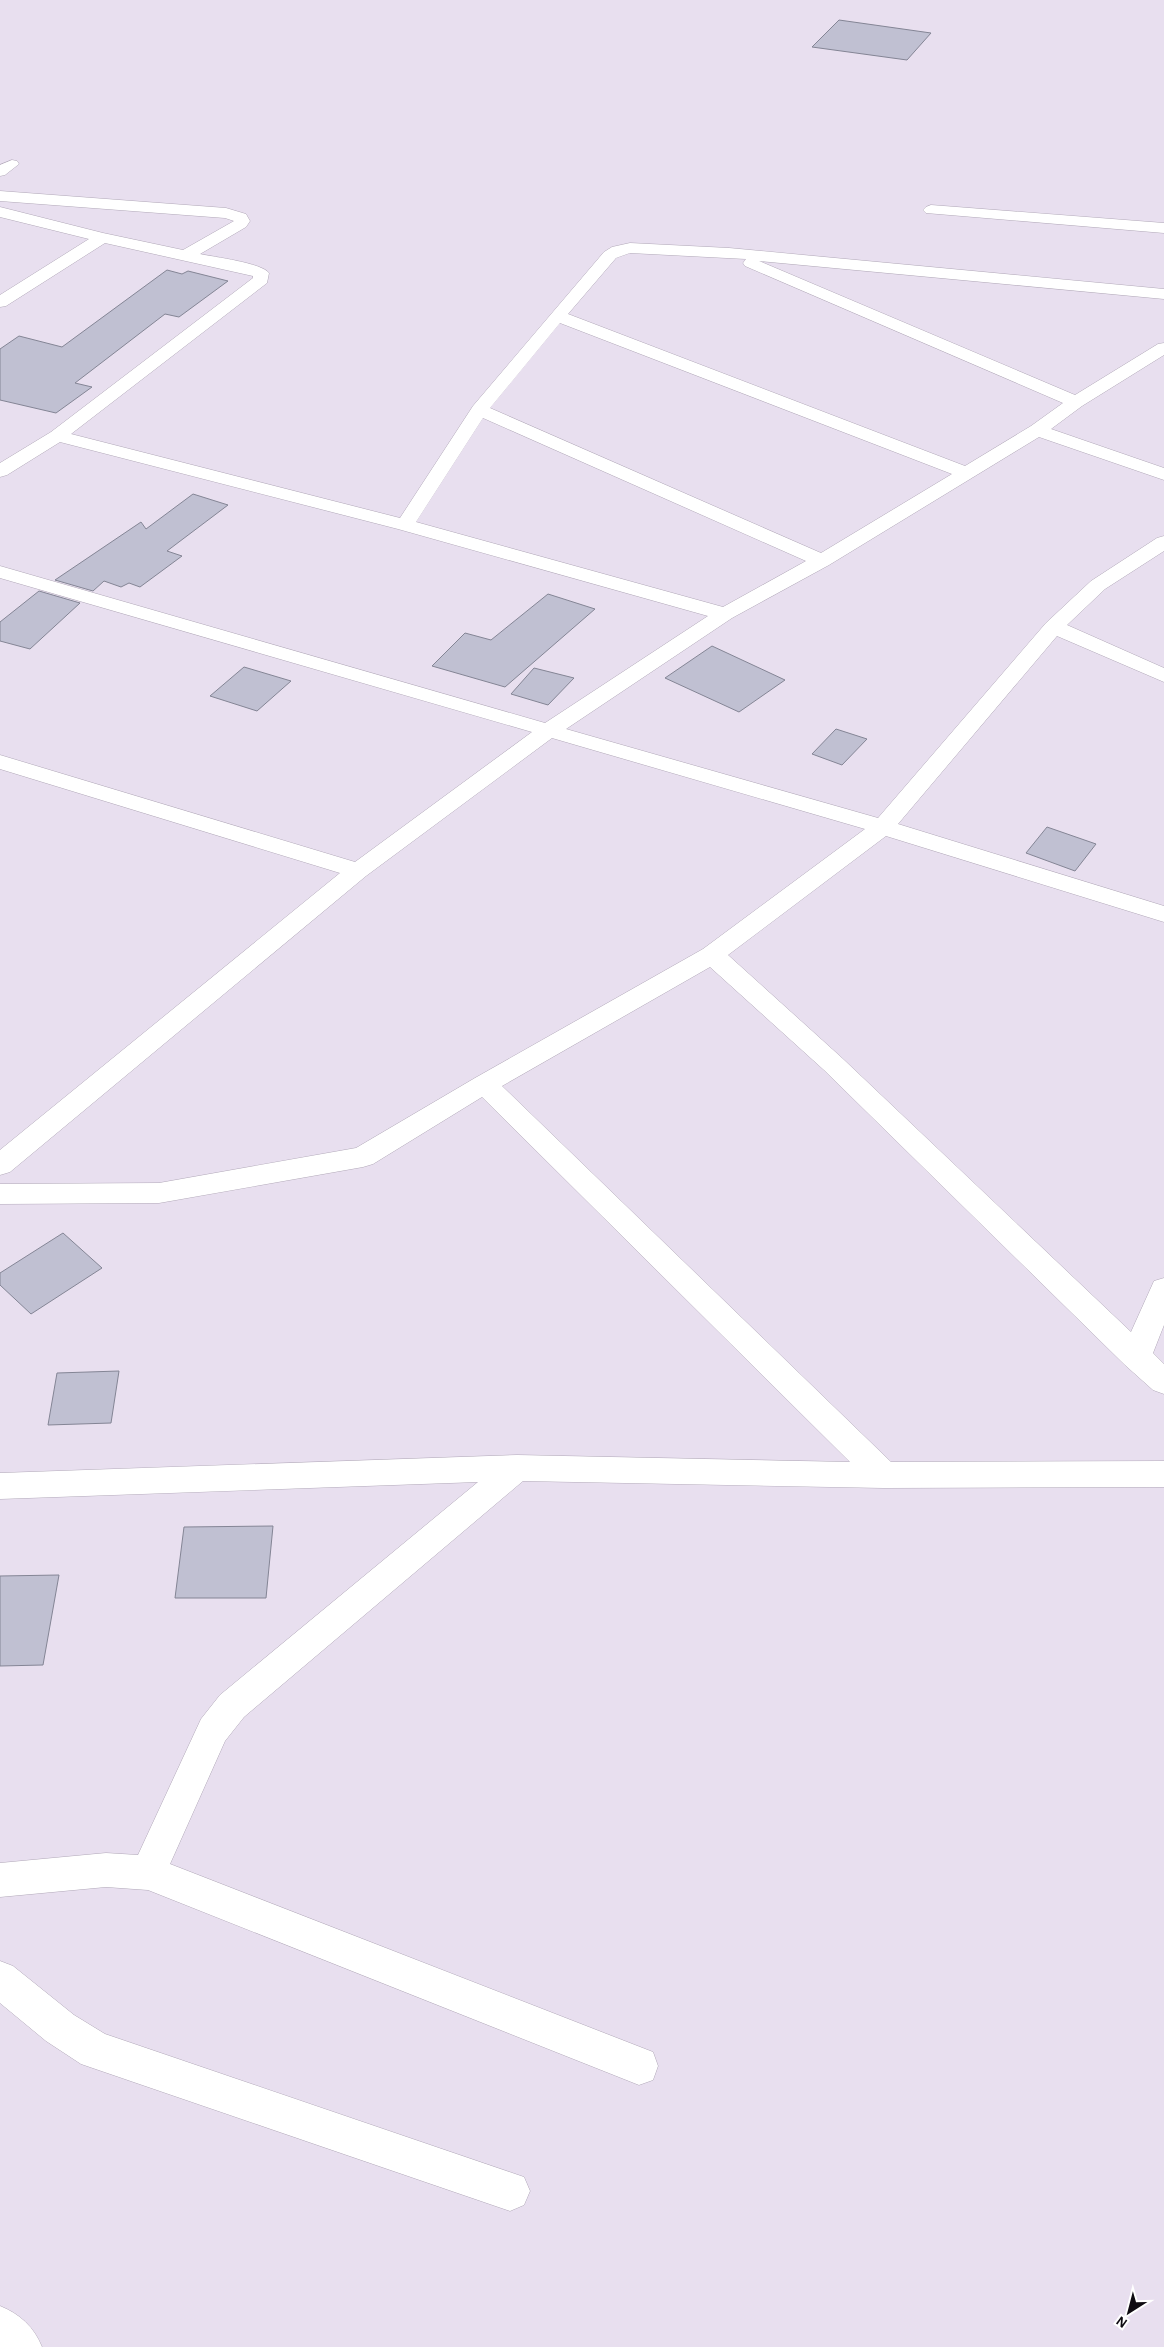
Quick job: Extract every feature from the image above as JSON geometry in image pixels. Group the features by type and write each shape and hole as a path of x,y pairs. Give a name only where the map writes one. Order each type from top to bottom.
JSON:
{"street":[{"path":"0,196 226,214 241,217 242,221 240,224 185,256"},
{"path":"931,210 1164,228"},
{"path":"0,212 102,238 261,273 261,280 58,436 0,471"},
{"path":"0,302 102,238"},
{"path":"405,525 479,410 557,316 610,255 618,250 630,248 728,253 1164,294"},
{"path":"728,253 1076,402"},
{"path":"557,316 967,473"},
{"path":"0,1165 358,871 549,730 724,614 822,561 1037,430 1076,402 1164,348"},
{"path":"479,410 822,561"},
{"path":"1037,430 1164,474"},
{"path":"58,436 405,525 724,614"},
{"path":"0,1194 158,1192 363,1157 484,1084 712,955 883,827 1053,628 1098,585 1164,542"},
{"path":"0,572 883,827 1164,914"},
{"path":"1053,628 1164,676"},
{"path":"0,762 358,871"},
{"path":"712,955 833,1064 1164,1382"},
{"path":"484,1084 884,1475"},
{"path":"1136,1357 1164,1289"},
{"path":"148,1873 213,1730 232,1706 517,1468"},
{"path":"0,1486 517,1468 884,1475 1164,1474"},
{"path":"0,1880 106,1870 148,1873 639,2066"},
{"path":"0,1979 60,2028 95,2050 510,2191"},
{"path":"0,2327 21,2347"}],"building":[{"path":"839,20 931,33 907,60 812,47"},
{"path":"167,270 182,274 188,271 228,281 179,317 165,314 75,383 92,387 56,413 0,400 0,349 19,336 62,347"},
{"path":"193,494 228,505 167,551 182,556 140,587 129,583 121,587 104,581 93,591 55,580 141,522 146,529"},
{"path":"39,591 80,603 30,649 0,641 0,622"},
{"path":"548,594 595,609 505,687 432,666 465,633 491,640"},
{"path":"712,646 785,680 739,712 665,678"},
{"path":"244,667 291,681 257,711 210,696"},
{"path":"534,668 574,678 548,705 511,694"},
{"path":"836,729 867,739 842,765 812,754"},
{"path":"1047,827 1096,844 1075,871 1026,853"},
{"path":"63,1233 102,1268 31,1314 0,1285 0,1273"},
{"path":"119,1371 111,1423 48,1425 57,1373"},
{"path":"273,1526 266,1598 175,1598 184,1527"},
{"path":"59,1575 43,1665 0,1666 0,1576"}]}
